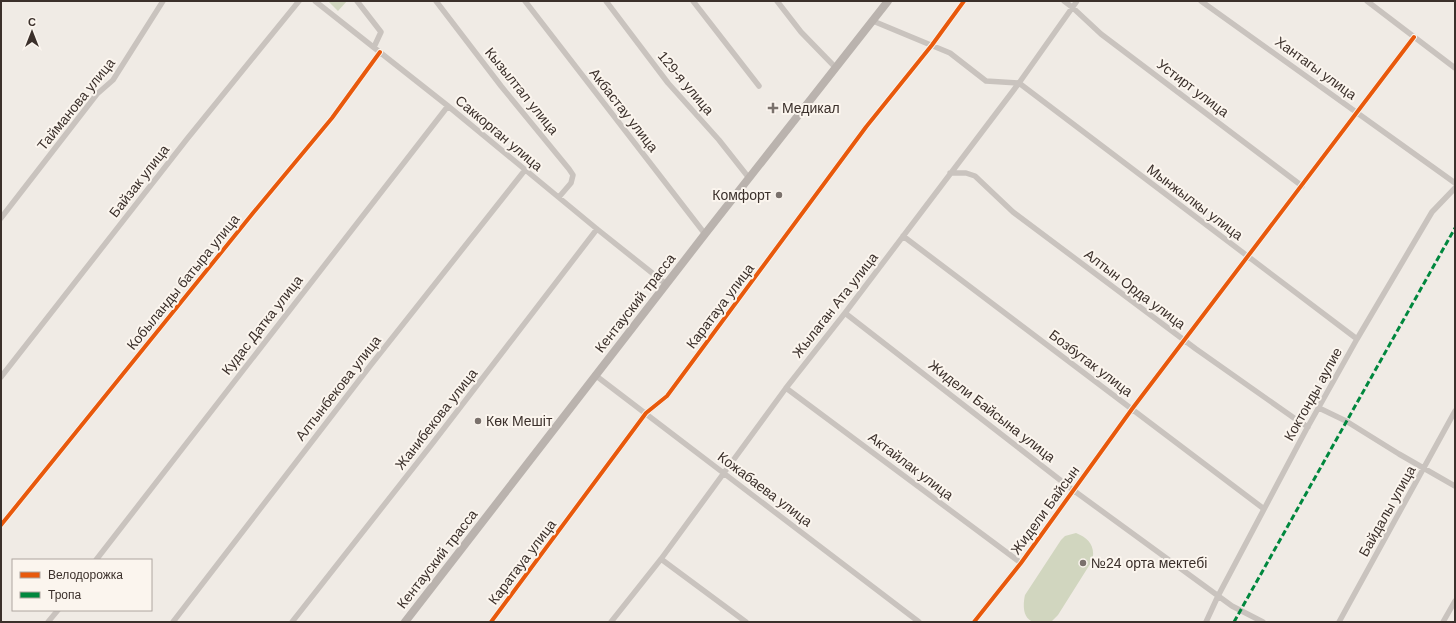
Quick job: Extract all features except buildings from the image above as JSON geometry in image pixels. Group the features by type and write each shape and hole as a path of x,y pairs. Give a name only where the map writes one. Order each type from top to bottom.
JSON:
{"main road":[{"name":"Кентауский трасса","path":"405,622 595,375 888,1"}],"street":[{"name":"Тайманова улица","path":"1,218 97,94 113,80 163,1"},
{"name":"Байзак улица","path":"1,377 187,139 299,1"},
{"name":"Саккорган улица","path":"315,1 448,106 524,170 666,284"},
{"path":"356,1 381,32 374,47"},
{"name":"Кызылтал улица","path":"436,1 501,86 573,175 571,183 559,197"},
{"name":"Акбастау улица","path":"525,1 705,234"},
{"name":"129-я улица","path":"606,1 668,83 719,140 749,178"},
{"path":"693,1 759,86"},
{"path":"777,1 801,32 835,67"},
{"name":"Каратауа улица","path":"491,622 646,414 667,396 866,127 932,45 964,1"},
{"name":"Устирт улица","path":"1064,1 1101,34 1302,186"},
{"name":"Жылаган Ата улица","path":"611,622 661,558 786,388 845,313 1019,83 1077,1"},
{"name":"Хантагы улица","path":"1201,1 1455,183"},
{"path":"1367,1 1455,68"},
{"path":"872,21 950,53 986,81 1019,83"},
{"name":"Жидели Байсын","path":"974,622 1021,563 1132,409 1414,37"},
{"name":"Кобыланды батыра улица","path":"1,525 253,213 332,118 380,52"},
{"name":"Мынжылкы улица","path":"1019,83 1357,339"},
{"name":"Кудас Датка улица","path":"97,559 448,106"},
{"name":"Алтынбекова улица","path":"173,622 370,366 524,170"},
{"name":"Алтын Орда улица","path":"950,174 966,173 975,176 1013,212 1185,341 1308,427"},
{"name":"Коктонды аулие","path":"1206,622 1264,509 1357,339 1432,212 1455,188"},
{"name":"Жанибекова улица","path":"292,622 432,444 597,229"},
{"name":"Бозбутак улица","path":"903,236 1264,509"},
{"name":"Жидели Байсына улица","path":"845,313 1073,490 1232,606 1263,622"},
{"name":"Кожабаева улица","path":"595,375 919,622"},
{"name":"Актайлак улица","path":"786,388 1021,563"},
{"path":"1319,408 1346,421 1424,469 1455,486"},
{"name":"Байдалы улица","path":"1339,622 1455,411"},
{"path":"661,558 746,622"},
{"path":"1444,622 1455,601"},
{"path":"48,622 57,611"}],"green space":[{"path":"328,1 347,1 338,11"},
{"path":"1076,533 1088,540 1092,547 1092,561 1058,615 1051,622 1034,622 1030,620 1025,615 1024,611 1025,595 1061,540 1065,536"}],"marked path":[{"path":"1234,622 1455,228"}],"cycle path":[{"path":"491,622 646,413 667,396 866,127 932,45 964,1"},
{"path":"974,622 1021,563 1132,409 1414,37"},
{"path":"1,525 253,213 332,118 380,52"}],"place":[{"name":"Медикал","path":"773,108"},
{"name":"Комфорт","path":"779,195"},
{"name":"Көк Мешіт","path":"478,421"},
{"name":"№24 орта мектебі","path":"1083,563"}]}
